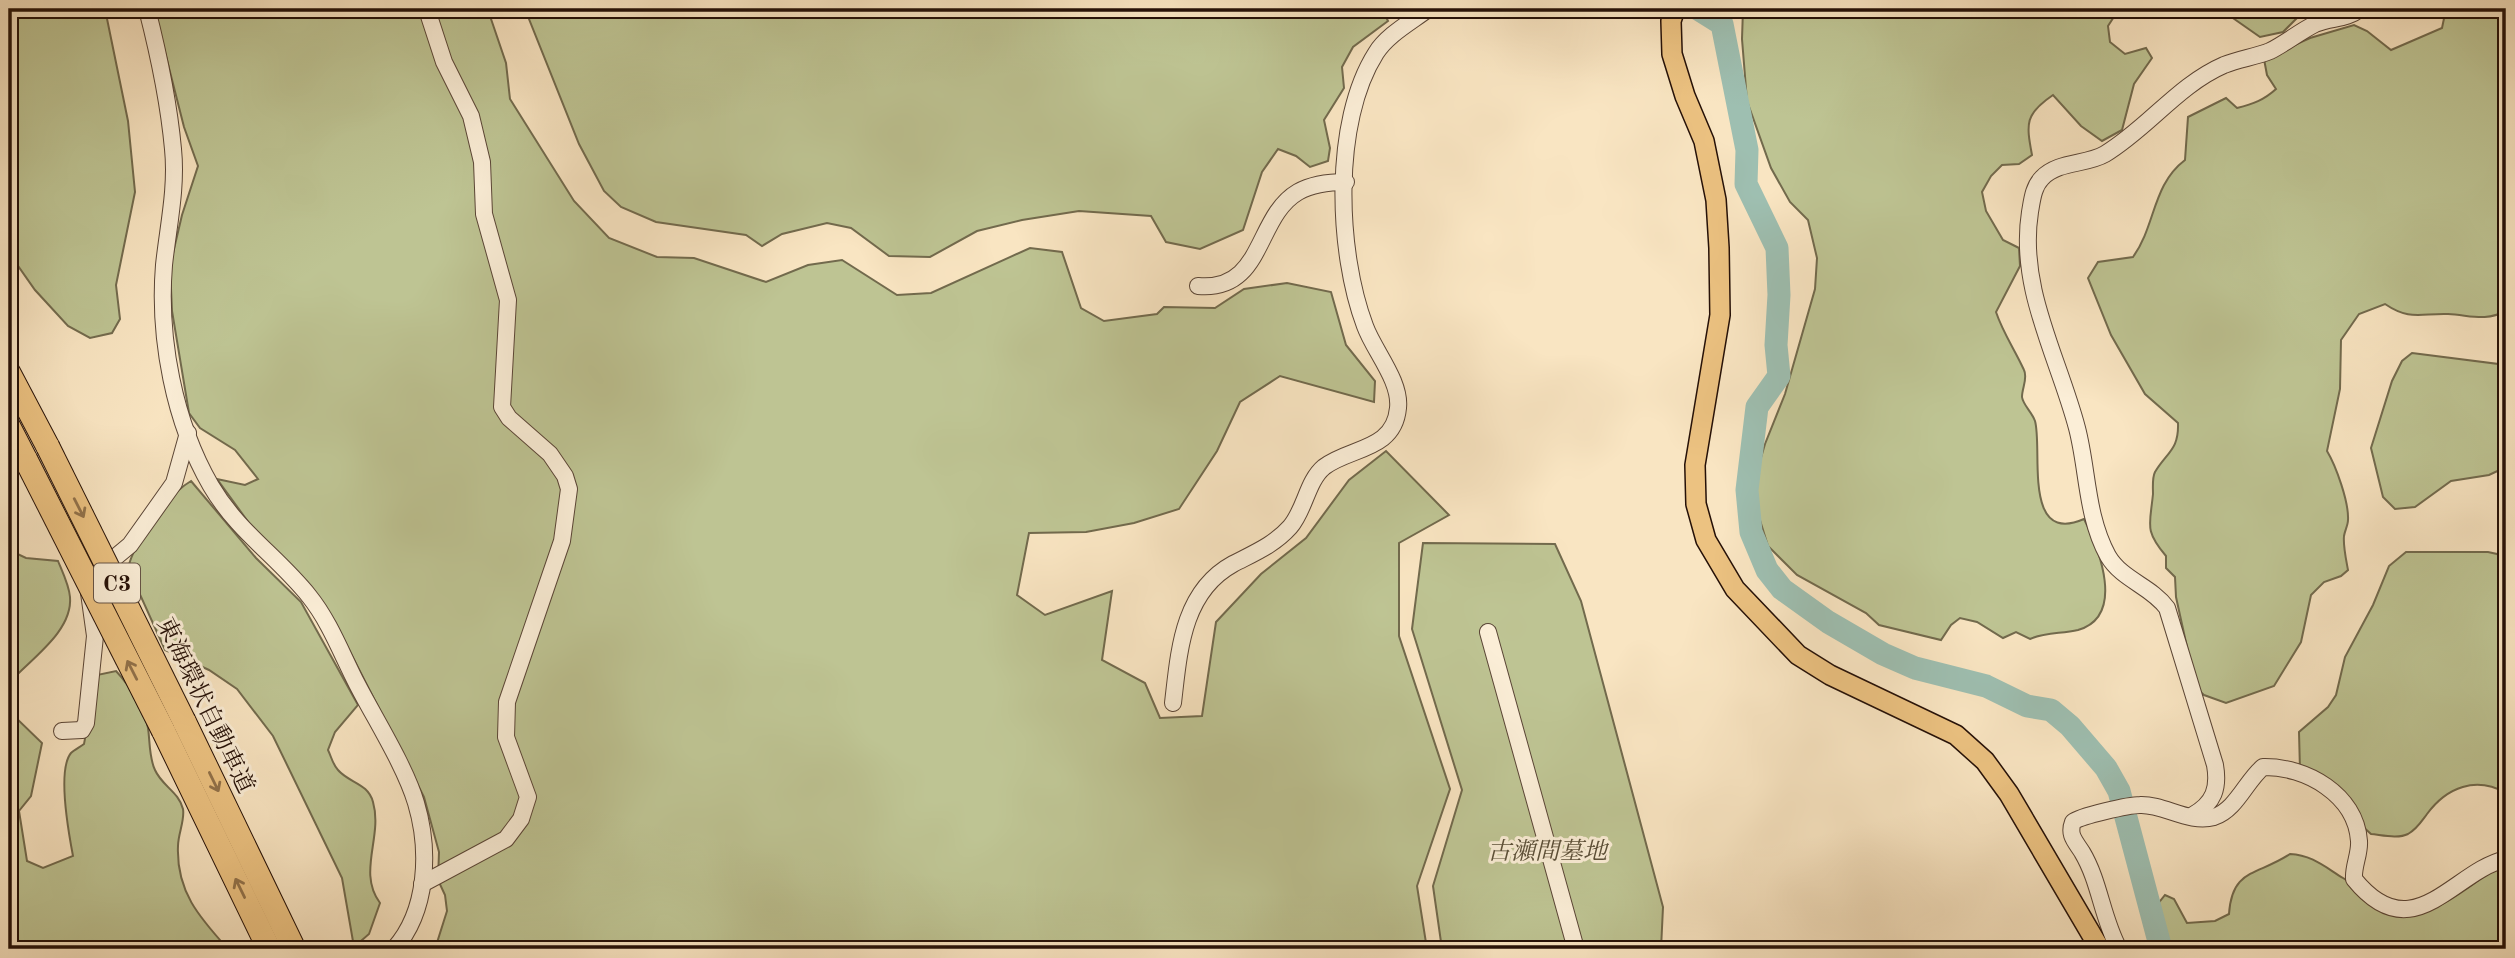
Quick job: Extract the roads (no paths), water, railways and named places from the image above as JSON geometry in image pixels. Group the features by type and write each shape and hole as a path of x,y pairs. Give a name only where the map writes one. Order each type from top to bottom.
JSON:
{"highway":[{"name":"東海環状自動車道","path":"9,373 184,721 294,949"},
{"name":"東海環状自動車道","path":"9,427 163,730 270,949"}],"main road":[{"path":"1673,15 1672,54 1685,96 1704,141 1716,200 1720,315 1696,447 1694,486 1700,523 1713,557 1747,605 1798,655 1830,675 1942,727 1979,755 2009,794 2100,949"}],"street":[{"path":"147,9 173,149 173,191 164,267 164,310 168,354 188,433 203,469 223,504 249,538 309,596 332,633 415,801 422,834 422,884 415,913 394,949"},
{"path":"422,884 506,839 527,806 526,787 506,737 507,702 562,541 569,489 565,477 550,454 509,418 502,407 508,300 484,214 482,162 471,116 444,62 429,16 430,9"},
{"path":"1173,703 1180,644 1190,611 1214,578 1271,544 1290,527 1326,466 1382,440 1395,423 1399,407 1396,391 1365,326 1345,238 1347,136 1357,97 1374,55 1382,44 1428,9"},
{"path":"2193,815 2213,798 2217,784 2215,765 2167,608 2118,568 2106,552 2097,528 2084,479 2077,429 2048,344 2032,283 2027,247 2032,200 2037,184 2048,172 2093,160 2107,153 2175,96 2223,65 2258,56 2316,23 2351,15 2360,9"},
{"path":"1198,286 1217,288 1231,283 1255,255 1287,201 1298,192 1329,182 1346,182"},
{"path":"62,731 82,730 86,723 95,636 88,597 92,581 130,545 174,483 188,433"},
{"path":"1488,632 1576,949"},
{"path":"2119,949 2106,924 2093,871 2070,830 2073,822 2085,814 2141,804 2179,816 2212,817 2227,810 2263,767 2305,775 2330,788 2352,814 2360,843 2353,874 2356,883 2385,904 2407,909 2428,904 2506,859"}],"waterway":[{"path":"1698,9 1722,24 1747,150 1746,184 1777,248 1779,295 1776,345 1779,376 1757,407 1747,490 1751,532 1767,570 1782,589 1828,622 1883,654 1915,668 1986,686 2027,706 2051,710 2070,726 2106,768 2119,791 2161,949"},
{"path":"1722,24 1726,9"}],"park label":[{"name":"古瀬間墓地","path":"1547,851"}]}
